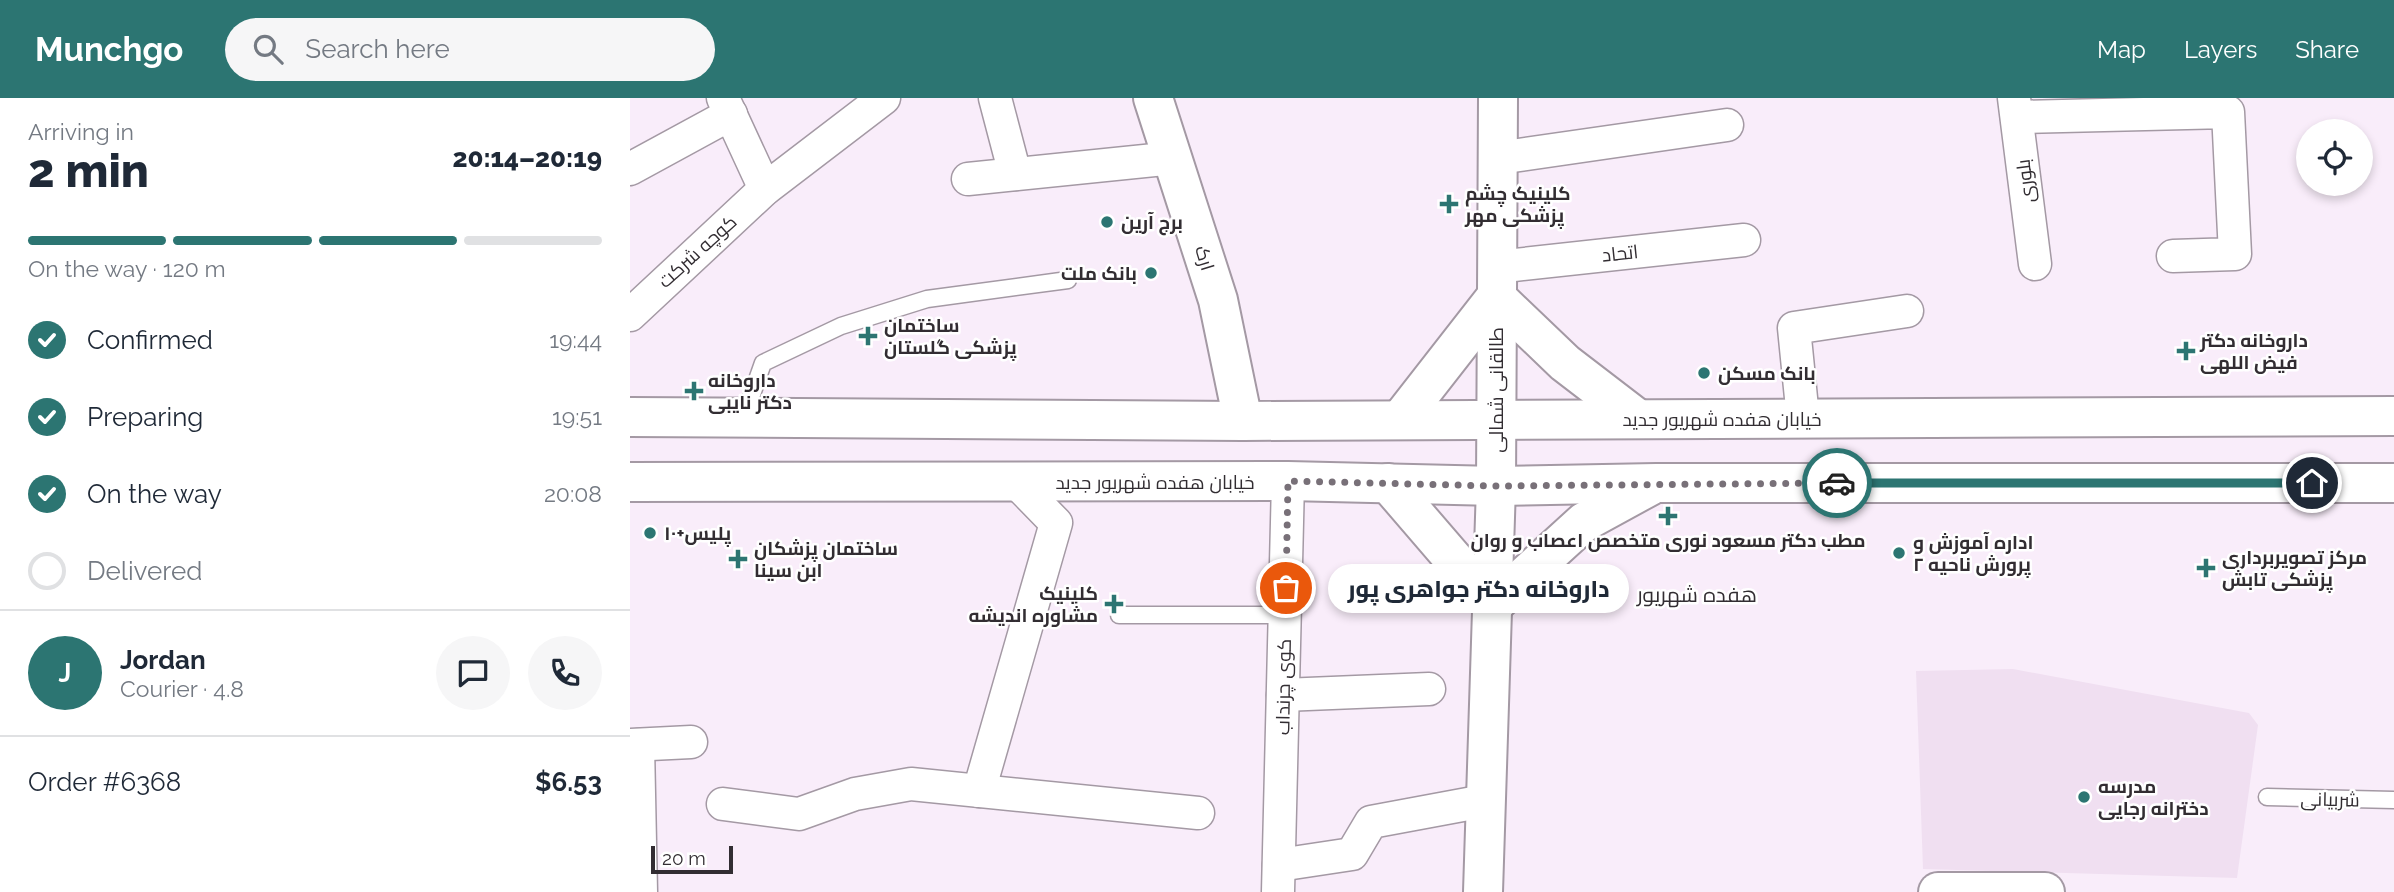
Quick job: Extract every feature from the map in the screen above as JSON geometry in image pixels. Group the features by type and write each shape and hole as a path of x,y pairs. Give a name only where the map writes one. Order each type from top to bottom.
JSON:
{"main road":[{"name":"ارک","path":"1153,98 1218,300 1243,421"},
{"name":"طالقانی شمالی","path":"1483,892 1496,486 1498,98"},
{"path":"1400,420 1496,282 1565,363 1638,419"},
{"name":"خیابان هفده شهریور جدید","path":"630,417 1243,421 2394,416"},
{"name":"خیابان هفده شهریور جدید","path":"630,482 1288,481 1496,486 1656,483 2394,483"},
{"path":"1388,483 1493,605 1584,522 1656,483"},
{"path":"1938,892 2045,892"}],"street":[{"name":"کوچه شرکت","path":"632,308 765,189 884,98"},
{"path":"995,98 1015,174"},
{"path":"630,169 727,106 765,189"},
{"path":"2016,107 2228,112 2235,254 2173,256"},
{"name":"بلوری","path":"2016,107 2035,264"},
{"path":"1498,159 1727,125"},
{"path":"968,179 1174,158"},
{"name":"اتحاد","path":"1496,282 1744,240"},
{"path":"1803,418 1794,328 1907,311"},
{"name":"کوی چرنداب","path":"1278,879 1288,481"},
{"path":"979,791 1056,523 1016,482"},
{"path":"1283,695 1429,689"},
{"path":"641,892 634,745 691,742"},
{"path":"723,804 799,814 855,794 911,783 1198,813"},
{"path":"1278,879 1352,854 1371,822 1484,801"}],"lane":[{"path":"744,417 763,363 841,326 927,299 1068,279"},
{"path":"1119,615 1285,615"},
{"name":"شربیانی","path":"2267,797 2394,800"}],"shaded area":[{"name":"مدرسه دخترانه رجایی","path":"2013,669 2249,713 2258,725 2237,878 1923,869 1916,671"}],"way so far":[{"path":"1286,588 1288,481 1496,486 1837,483"}],"place":[{"name":"کلینیک چشم پزشکی مهر","path":"1449,204"},
{"name":"برج آرین","path":"1107,222"},
{"name":"بانک ملت","path":"1151,273"},
{"name":"ساختمان پزشکی گلستان","path":"868,336"},
{"name":"داروخانه دکتر فیض اللهی","path":"2186,351"},
{"name":"بانک مسکن","path":"1704,373"},
{"name":"داروخانه دکتر نایبی","path":"694,391"},
{"name":"مطب دکتر مسعود نوری متخصص اعصاب و روان","path":"1668,516"},
{"name":"پلیس+۱۰","path":"650,533"},
{"name":"اداره آموزش و پرورش ناحیه ۲","path":"1899,553"},
{"name":"ساختمان پزشکان ابن سینا","path":"738,559"},
{"name":"مرکز تصویربرداری پزشکی تابش","path":"2206,568"},
{"name":"داروخانه دکتر جواهری پور","path":"1286,588"},
{"name":"کلینیک مشاوره اندیشه","path":"1114,604"},
{"name":"مدرسه دخترانه رجایی","path":"2084,797"}],"district":[{"name":"هفده شهریور","path":"1697,595"}],"route":[{"path":"1837,483 2312,483"}]}
